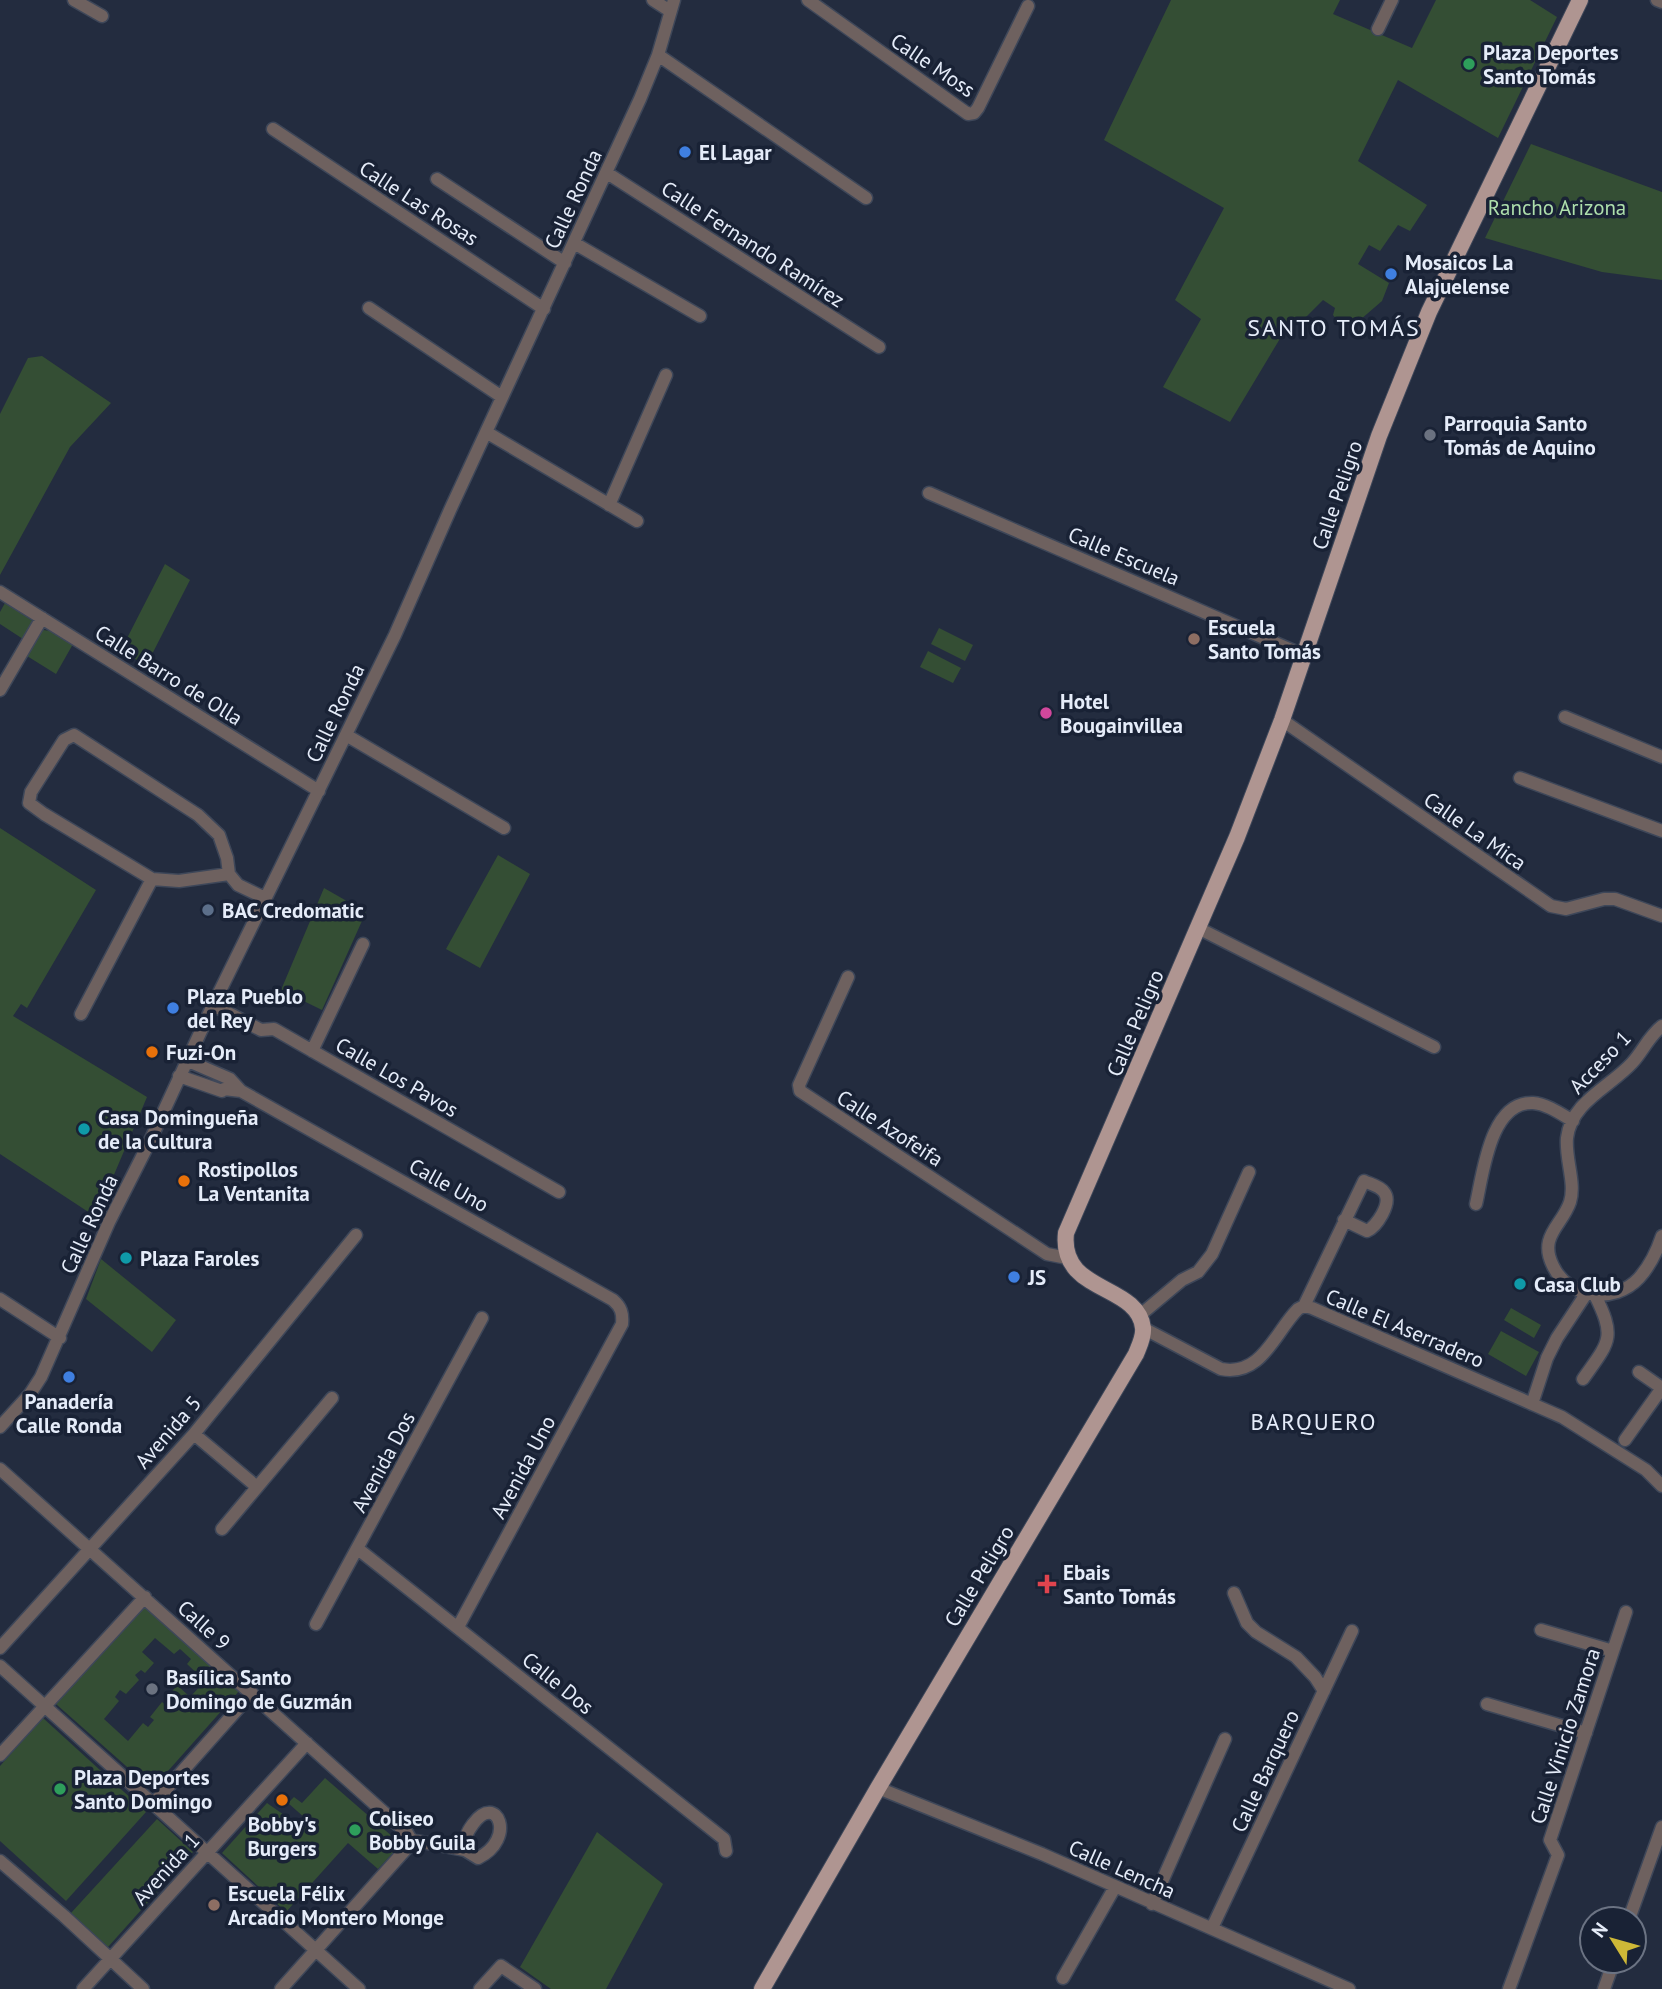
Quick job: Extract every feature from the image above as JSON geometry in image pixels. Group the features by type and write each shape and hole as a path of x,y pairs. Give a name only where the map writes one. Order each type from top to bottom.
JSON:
{"main road":[{"name":"Calle Peligro","path":"1067,1258 1064,1248 1066,1233 1237,837 1282,720 1379,436 1429,312 1580,0"},
{"path":"1067,1258 1073,1268 1122,1300 1141,1322"},
{"name":"Calle Peligro","path":"762,1989 1136,1354 1143,1338 1141,1322"}],"street":[{"path":"74,0 102,16"},
{"path":"653,0 672,6"},
{"name":"Calle Moss","path":"808,0 968,114 974,113 978,108 1028,6"},
{"path":"1378,29 1392,0"},
{"name":"Calle Ronda","path":"0,1427 36,1386 60,1338 109,1222 138,1167 186,1060 395,635 607,173 657,55 672,6"},
{"path":"657,55 866,198"},
{"name":"Calle Las Rosas","path":"272,130 544,309"},
{"name":"Calle Fernando Ramírez","path":"607,173 879,347"},
{"path":"437,179 565,263"},
{"path":"574,243 700,316"},
{"path":"369,308 502,397"},
{"path":"608,505 666,375"},
{"path":"486,432 637,521"},
{"name":"Calle Escuela","path":"929,493 1303,655"},
{"name":"Calle Barro de Olla","path":"0,592 319,791"},
{"path":"0,690 42,618"},
{"path":"1565,717 1662,757"},
{"name":"Calle La Mica","path":"1282,720 1550,905 1566,909 1604,899 1615,899 1662,916"},
{"path":"229,874 179,881 152,879 44,814 29,803 31,792 64,740 74,736 198,814 219,835 229,874 238,885 265,898"},
{"path":"346,736 503,828"},
{"path":"1520,778 1662,831"},
{"path":"81,1014 152,879"},
{"path":"1198,928 1434,1047"},
{"path":"312,1051 363,944"},
{"name":"Calle Azofeifa","path":"848,977 799,1085 800,1091 1047,1254 1067,1258"},
{"name":"Calle Los Pavos","path":"213,1005 261,1030 274,1029 559,1192"},
{"name":"Acceso 1","path":"1591,1294 1576,1290 1559,1276 1549,1253 1552,1232 1570,1202 1567,1135 1584,1104 1632,1063 1650,1037 1662,1026"},
{"name":"Calle Uno","path":"186,1060 230,1079 242,1090 613,1300 623,1315 622,1324"},
{"name":"Calle Uno","path":"179,1076 222,1091 242,1090"},
{"path":"1476,1204 1495,1132 1503,1116 1510,1110 1535,1103 1573,1121"},
{"path":"1141,1322 1182,1280 1198,1272 1212,1254 1249,1172"},
{"path":"1304,1306 1344,1220"},
{"name":"Avenida 5","path":"0,1648 194,1434 356,1235"},
{"path":"1532,1404 1547,1358 1557,1338 1591,1294 1619,1292 1639,1278 1657,1250 1662,1236"},
{"path":"1583,1379 1606,1346 1609,1337 1609,1328 1591,1294"},
{"path":"0,1299 60,1338"},
{"name":"Calle El Aserradero","path":"1141,1322 1221,1369 1234,1372 1256,1361 1293,1314 1304,1306 1562,1417 1646,1470 1662,1486"},
{"name":"Avenida Dos","path":"316,1624 482,1318"},
{"name":"Avenida Uno","path":"457,1628 622,1324"},
{"path":"1625,1440 1662,1388 1639,1372"},
{"path":"222,1530 332,1398"},
{"path":"194,1434 257,1487"},
{"name":"Calle 9","path":"0,1468 407,1833 411,1840"},
{"name":"Calle Dos","path":"358,1549 724,1839 726,1851"},
{"path":"1234,1593 1247,1623 1256,1632 1305,1664 1324,1691"},
{"path":"0,1755 145,1597"},
{"name":"Calle Vinicio Zamora","path":"1509,1989 1558,1855 1550,1840 1626,1612"},
{"path":"1541,1630 1613,1651"},
{"name":"Calle Barquero","path":"1212,1928 1352,1631"},
{"path":"0,1666 359,1989"},
{"path":"153,1803 252,1693"},
{"path":"1487,1704 1586,1733"},
{"path":"1152,1904 1225,1739"},
{"name":"Avenida 1","path":"83,1989 307,1743"},
{"name":"Calle Lencha","path":"878,1788 1042,1854 1349,1989"},
{"path":"1634,1905 1662,1827"},
{"path":"281,1989 407,1848 411,1840 465,1850"},
{"path":"0,1863 144,1989"},
{"path":"1063,1978 1115,1887"},
{"path":"480,1989 501,1966 535,1989"}],"green space":[{"path":"1171,0 1340,0 1333,14 1412,48 1436,0 1530,0 1557,17 1498,138 1398,80 1358,161 1427,205 1410,231 1398,225 1380,251 1369,245 1358,264 1389,283 1382,301 1353,326 1337,320 1333,315 1335,308 1323,300 1307,316 1284,332 1230,422 1163,387 1201,319 1175,300 1224,208 1104,140"},
{"name":"Rancho Arizona","path":"1531,144 1662,192 1662,280 1602,272 1485,238"},
{"path":"42,356 111,403 70,447 0,575 0,414 28,358"},
{"path":"165,564 190,580 146,666 121,650"},
{"path":"5,603 33,621 23,639 0,624 0,612"},
{"path":"939,628 973,645 965,661 931,644"},
{"path":"43,630 51,631 73,644 56,674 27,656"},
{"path":"928,651 961,668 953,683 920,667"},
{"path":"0,828 96,890 27,1008 21,1004 13,1016 147,1097 96,1217 0,1154"},
{"path":"498,855 530,874 480,968 446,949"},
{"path":"324,888 366,912 322,1010 281,990"},
{"path":"101,1259 176,1320 152,1352 86,1299"},
{"path":"1511,1308 1541,1325 1534,1338 1504,1320"},
{"path":"1501,1331 1539,1352 1526,1376 1488,1354"},
{"path":"144,1607 240,1690 152,1789 56,1704","holes":["155,1638 174,1654 180,1649 191,1659 187,1664 205,1681 190,1697 177,1685 169,1695 173,1698 167,1706 162,1702 150,1717 154,1720 148,1727 143,1723 128,1741 104,1719 119,1701 115,1697 120,1690 126,1694 139,1680 135,1675 141,1670 145,1673 154,1663 142,1652"]},
{"name":"Plaza Deportes Santo Domingo","path":"43,1718 146,1812 66,1901 0,1841 0,1766"},
{"path":"325,1778 401,1844 378,1869 348,1843 286,1912 222,1853 267,1803 297,1824 303,1821 305,1818 288,1803 294,1797 302,1803"},
{"path":"157,1819 193,1852 108,1947 71,1913"},
{"path":"597,1832 663,1884 606,1989 551,1989 520,1967"}],"place":[{"name":"Plaza Deportes Santo Tomás","path":"1469,64"},
{"name":"El Lagar","path":"685,152"},
{"name":"Mosaicos La Alajuelense","path":"1391,274"},
{"name":"Parroquia Santo Tomás de Aquino","path":"1430,435"},
{"name":"Escuela Santo Tomás","path":"1194,639"},
{"name":"Hotel Bougainvillea","path":"1046,713"},
{"name":"BAC Credomatic","path":"208,910"},
{"name":"Plaza Pueblo del Rey","path":"173,1008"},
{"name":"Fuzi-On","path":"152,1052"},
{"name":"Casa Domingueña de la Cultura","path":"84,1129"},
{"name":"Rostipollos La Ventanita","path":"184,1181"},
{"name":"Plaza Faroles","path":"126,1258"},
{"name":"JS","path":"1014,1277"},
{"name":"Casa Club","path":"1520,1284"},
{"name":"Panadería Calle Ronda","path":"69,1377"},
{"name":"Ebais Santo Tomás","path":"1047,1584"},
{"name":"Basílica Santo Domingo de Guzmán","path":"152,1689"},
{"name":"Plaza Deportes Santo Domingo","path":"60,1789"},
{"name":"Bobby's Burgers","path":"282,1800"},
{"name":"Coliseo Bobby Guila","path":"355,1830"},
{"name":"Escuela Félix Arcadio Montero Monge","path":"214,1905"}],"district":[{"name":"SANTO TOMÁS","path":"1334,327"},
{"name":"BARQUERO","path":"1314,1421"}]}
